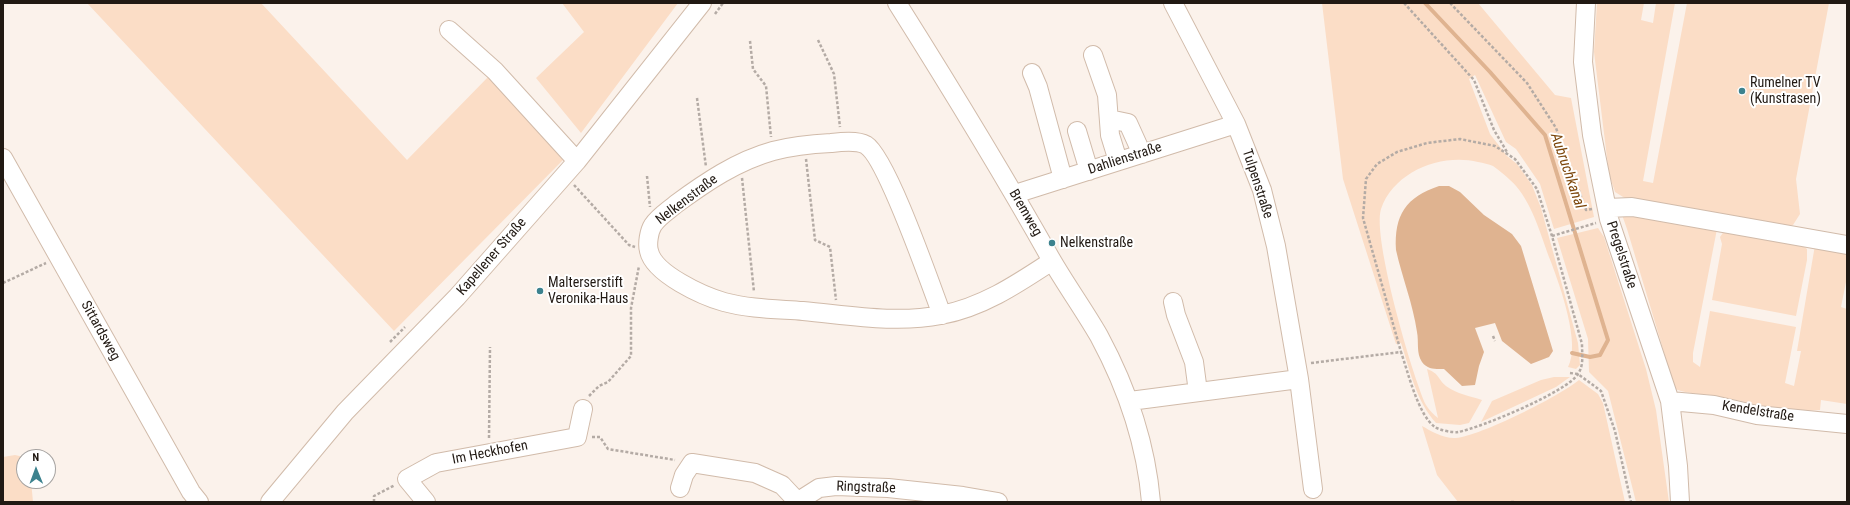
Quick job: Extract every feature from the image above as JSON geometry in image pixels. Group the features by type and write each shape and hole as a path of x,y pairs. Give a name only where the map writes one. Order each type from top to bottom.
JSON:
{"street":[{"name":"Kapellener Straße","path":"270,502 344,412 457,297 577,161 702,3"},
{"name":"Bremweg","path":"897,3 1015,194 1052,261 1099,336 1130,401 1142,442 1151,502"},
{"name":"Tulpenstraße","path":"1173,3 1236,124 1262,190 1276,246 1298,372 1313,489"},
{"name":"Pregelstraße","path":"1586,3 1583,62 1592,135 1608,214 1670,401 1678,466 1680,502"},
{"path":"449,30 495,71 577,161"},
{"path":"1093,55 1107,95 1110,134 1118,161"},
{"path":"1032,72 1038,87 1063,179"},
{"path":"1108,119 1128,123 1142,154"},
{"name":"Dahlienstraße","path":"1015,194 1236,124"},
{"path":"1077,131 1089,170"},
{"name":"Nelkenstraße","path":"649,251 649,238 653,225 668,211 708,181 740,164 773,151 805,145 842,142 865,145 877,157 900,207 942,315"},
{"name":"Sittardsweg","path":"3,158 191,492 199,502"},
{"path":"1608,214 1632,207 1847,245"},
{"path":"649,251 656,265 686,285 722,301 756,308 915,319 942,315 979,304 1012,287 1052,261"},
{"path":"1173,302 1176,315 1194,362 1198,392"},
{"path":"1130,401 1198,392 1298,372"},
{"name":"Kendelstraße","path":"1670,401 1714,405 1758,415 1847,424"},
{"path":"577,437 583,409"},
{"name":"Im Heckhofen","path":"407,479 436,463 577,437"},
{"path":"680,488 684,475 692,463"},
{"name":"Ringstraße","path":"692,463 755,473 782,485 797,502 819,488 836,486 888,488 962,499 998,502"},
{"path":"407,479 426,502"}],"path":[{"path":"1404,3 1474,80 1494,130 1508,154"},
{"path":"1450,3 1527,83 1556,128 1586,210 1608,214"},
{"path":"750,40 753,69 766,86 773,151"},
{"path":"818,40 834,74 842,142"},
{"path":"697,98 708,181"},
{"path":"1460,138 1495,146 1515,159 1537,189 1552,236 1582,344 1583,363 1578,374 1569,384 1507,416 1456,433 1435,427 1421,410 1401,352 1363,218 1366,179 1377,164 1397,152 1428,143 1460,138"},
{"path":"805,145 815,240 830,247 837,314"},
{"path":"740,164 756,308"},
{"path":"564,175 629,245 649,251 637,269 631,308 631,356 608,382 599,386 587,397 583,409"},
{"path":"647,176 653,225"},
{"path":"1552,236 1608,214"},
{"path":"3,283 59,258"},
{"path":"1493,336 1495,341"},
{"path":"488,454 490,347"},
{"path":"1298,372 1401,352"},
{"path":"1570,373 1578,374 1601,391 1615,431 1631,502"},
{"path":"577,437 600,437 608,449 692,463"},
{"path":"374,502 374,496 407,479"},
{"path":"1510,502 1515,502"}],"shaded area":[{"path":"87,3 261,3 407,160 489,76 563,160 394,331"},
{"path":"562,3 678,3 581,133 536,78 584,32"},
{"path":"1322,3 1478,3 1555,95 1571,98 1594,217 1554,229 1540,184 1516,149 1506,142 1475,75 1469,79 1490,134 1507,156 1517,164 1532,185 1541,208 1578,343 1580,365 1576,369 1568,367 1571,357 1572,344 1571,330 1564,300 1536,222 1528,203 1522,194 1511,181 1491,165 1464,160 1449,160 1435,163 1408,175 1397,184 1387,196 1381,209 1380,224 1382,247 1395,306 1412,366 1426,405 1438,418 1427,369 1436,374 1450,389 1482,400 1469,423 1460,425 1436,423 1429,414 1414,385 1401,343 1396,344 1343,179"},
{"name":"Rumelner TV (Kunstrasen)","path":"1597,3 1644,3 1641,20 1653,23 1656,3 1675,3 1643,181 1653,183 1687,3 1829,3 1796,179 1800,214 1793,225 1780,228 1628,200 1615,192 1609,174 1594,52"},
{"path":"1439,186 1449,186 1460,192 1484,215 1512,234 1521,246 1553,351 1549,357 1531,364 1502,341 1495,323 1475,328 1484,352 1475,385 1462,386 1444,369 1429,368 1424,365 1420,359 1418,336 1413,311 1396,250 1397,227 1404,209 1410,202 1428,190"},
{"path":"1621,212 1717,229 1693,353 1693,362 1700,367 1710,311 1796,327 1785,383 1794,386 1801,351 1797,351 1815,245 1847,250 1847,277 1841,307 1847,309 1847,404 1821,400 1820,410 1806,411 1780,409 1675,389"},
{"path":"1598,228 1604,237 1646,369 1656,410 1669,502 1636,502 1608,391 1589,372 1588,339 1557,238"},
{"path":"1725,230 1802,245 1807,249 1807,260 1796,316 1712,300 1722,244 1720,237"},
{"path":"1554,377 1570,377 1556,387 1481,422 1492,401 1541,380"},
{"path":"1579,380 1598,394 1603,403 1625,502 1458,502 1437,475 1422,426 1438,434 1451,438 1467,436 1500,423 1538,405"},
{"path":"16,455 16,489 32,489 33,502 3,502 3,457"}],"waterway":[{"name":"Aubruchkanal","path":"1425,3 1490,72 1545,135 1608,340 1600,355 1590,357 1572,353"}],"place":[{"name":"Rumelner TV (Kunstrasen)","path":"1742,91"},
{"name":"Nelkenstraße","path":"1052,243"},
{"name":"Malterserstift Veronika-Haus","path":"540,291"}]}
